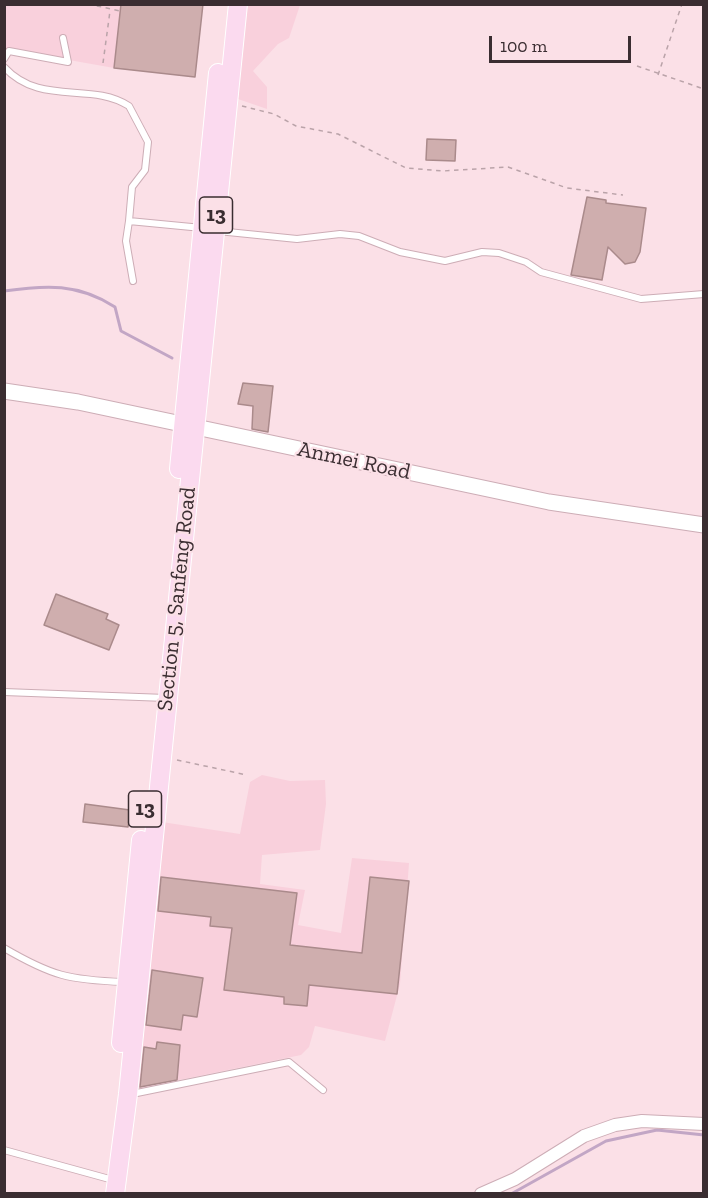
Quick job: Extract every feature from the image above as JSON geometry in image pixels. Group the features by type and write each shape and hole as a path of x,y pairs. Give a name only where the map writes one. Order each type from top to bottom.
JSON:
{"main road":[{"name":"Section 5, Sanfeng Road","path":"111,1187 209,229 226,4"},
{"name":"Section 5, Sanfeng Road","path":"209,229 238,4"},
{"name":"Section 5, Sanfeng Road","path":"111,1187 128,1094 133,983 161,756 162,698"}],"street":[{"name":"Anmei Road","path":"4,391 78,402 549,502 704,525"},
{"path":"482,1194 515,1179 584,1136 615,1125 642,1121 704,1124"}],"lane":[{"path":"4,59 9,51 68,62 63,38"},
{"path":"4,67 16,79 49,92 87,94 129,106 148,142 145,170 132,187 126,241 132,281"},
{"path":"129,221 297,239 340,234 359,236 400,252 446,261 482,252 499,253 526,262 541,272 641,299 704,294"},
{"path":"4,692 162,698"},
{"path":"4,948 40,969 77,980 133,983"},
{"path":"128,1094 289,1062 323,1090"},
{"path":"4,1150 111,1187"}],"path":[{"path":"88,4 110,11 120,11"},
{"path":"658,75 682,4"},
{"path":"103,63 110,11"},
{"path":"637,66 704,89"},
{"path":"227,103 274,114 296,126 338,134 406,168 443,171 508,167 567,188 623,195"},
{"path":"161,756 247,775"}],"shaded area":[{"path":"5,5 121,5 114,68 7,49 5,56"},
{"path":"245,5 300,5 289,38 278,44 253,71 267,87 267,109 235,98"},
{"path":"262,775 290,781 325,780 326,804 320,850 262,855 260,884 305,890 298,925 341,933 352,858 409,863 400,984 385,1041 315,1026 309,1047 301,1055 135,1089 162,822 240,834 250,782"}],"building":[{"path":"121,4 203,4 195,77 114,68"},
{"path":"427,139 456,140 455,161 426,160"},
{"path":"587,197 606,200 606,203 646,208 640,252 635,262 625,264 608,247 602,280 571,275"},
{"path":"243,383 273,386 268,432 252,429 253,406 238,404"},
{"path":"56,594 108,614 106,619 119,625 109,650 44,625"},
{"path":"85,804 130,810 128,827 83,822"},
{"path":"161,877 297,893 290,945 362,953 370,877 409,881 397,994 309,985 307,1006 284,1004 284,997 224,990 232,928 210,926 211,917 158,911"},
{"path":"152,970 203,978 197,1017 183,1015 181,1030 146,1025"},
{"path":"157,1042 180,1045 177,1080 140,1087 144,1047 156,1049"}],"waterway":[{"path":"4,291 61,288 101,299 115,307 121,331 172,358"},
{"path":"511,1194 606,1141 657,1130 704,1135"}]}
